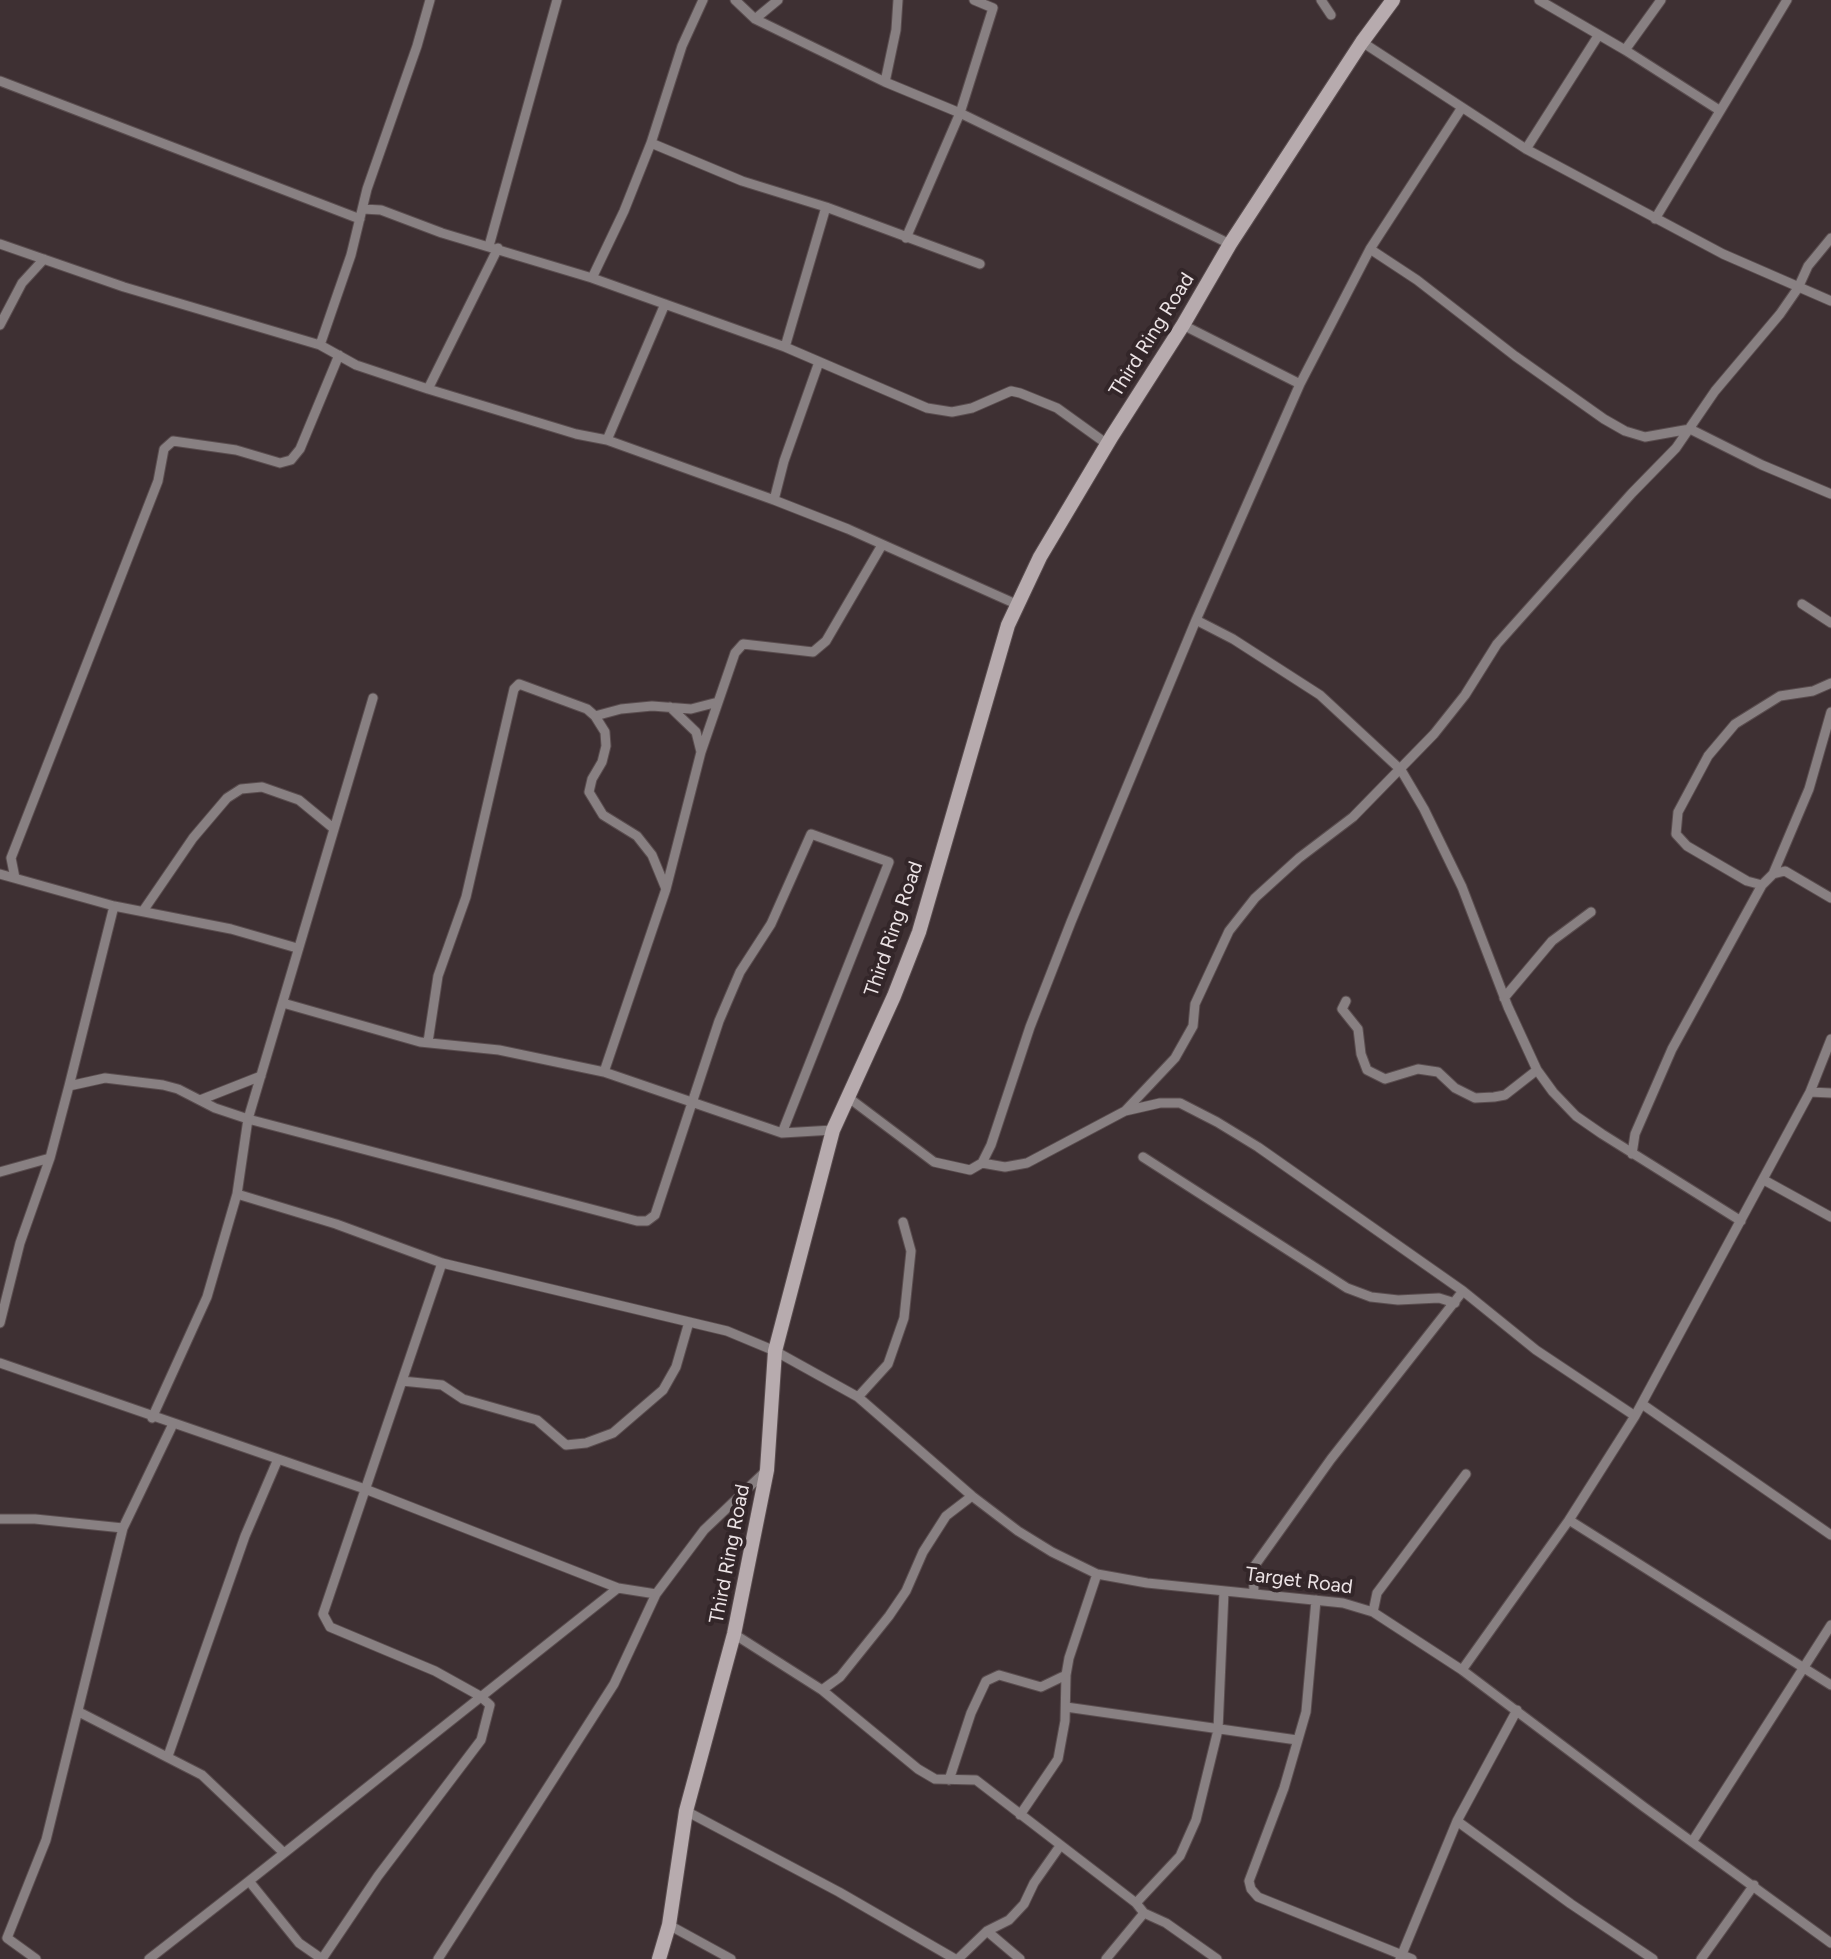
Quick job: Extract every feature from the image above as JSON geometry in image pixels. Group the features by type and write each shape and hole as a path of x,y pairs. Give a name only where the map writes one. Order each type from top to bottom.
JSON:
{"street":[{"path":"320,345 351,255 367,189 430,0"},
{"path":"428,389 494,247 557,0"},
{"path":"592,278 624,211 651,143 682,46 703,0"},
{"path":"735,0 755,19 885,82 960,113 1230,244"},
{"path":"755,19 778,0"},
{"path":"885,82 896,30 898,0"},
{"path":"906,238 960,113 993,8 974,0"},
{"path":"1321,0 1331,15"},
{"name":"Third Ring Road","path":"659,1959 669,1925 686,1811 734,1634 767,1470 775,1351 833,1130 919,932 1016,604 1107,444 1230,244 1362,42 1393,0"},
{"path":"1539,0 1719,110"},
{"path":"1625,50 1661,0"},
{"path":"1655,219 1787,0"},
{"path":"1526,149 1598,36"},
{"path":"1362,42 1526,149 1655,219 1831,301"},
{"path":"0,81 361,214 381,210 442,233 592,278 785,347 927,408 952,412 972,408 1011,391 1057,408 1107,444"},
{"path":"849,1098 934,1162 970,1170 982,1163 1071,922 1196,620 1300,384 1370,249 1461,109"},
{"path":"651,143 742,181 826,207 980,264"},
{"path":"785,347 826,207"},
{"path":"1125,1111 1175,1058 1193,1026 1195,1004 1229,931 1255,898 1299,858 1353,817 1434,734 1465,695 1497,644 1676,448 1715,391 1798,288 1808,266 1831,238"},
{"path":"0,244 124,287 320,345 356,365 428,389 576,434 607,440 774,500 1016,604"},
{"path":"1370,249 1417,280 1515,356 1625,431 1645,437 1690,429 1762,465 1831,494"},
{"path":"0,325 22,283 44,259"},
{"path":"607,440 665,304"},
{"path":"1183,325 1300,384"},
{"path":"15,878 11,858 158,481 164,449 173,441 236,450 280,463 291,460 300,449 339,355"},
{"path":"774,500 784,461 819,362"},
{"path":"604,1072 666,889 701,752 735,653 743,644 813,652 826,641 882,545"},
{"path":"1802,604 1831,623"},
{"path":"1196,620 1233,639 1320,695 1401,770 1462,887 1504,998 1537,1070 1553,1092 1576,1116 1741,1221"},
{"path":"1762,885 1747,881 1687,846 1676,834 1678,812 1708,756 1735,724 1780,696 1813,691 1831,683"},
{"path":"428,1042 438,976 466,897 514,689 519,684 587,709 595,716 605,732 606,746 589,792 603,815 637,836 652,855 666,889"},
{"path":"152,1418 207,1297 237,1194 248,1119 373,698"},
{"path":"595,716 621,709 691,709 718,702"},
{"path":"670,707 696,732 701,752"},
{"path":"1632,1154 1635,1134 1672,1049 1762,885 1773,874 1809,789 1831,712"},
{"path":"143,911 193,838 227,798 241,789 262,787 299,800 333,828"},
{"path":"69,1086 105,1078 163,1085 248,1119 637,1221 647,1221 655,1215 719,1021 740,972 771,924 811,834 889,862 782,1133"},
{"path":"1773,874 1785,871 1831,898"},
{"path":"0,874 114,906 231,929 297,948"},
{"path":"0,1323 20,1243 50,1158 114,906"},
{"path":"1504,998 1552,941 1591,912"},
{"path":"1346,1001 1342,1009 1358,1029 1361,1054 1367,1070 1385,1079 1418,1069 1438,1072 1455,1088 1475,1098 1494,1097 1505,1095 1537,1070"},
{"path":"283,1003 428,1042 499,1050 604,1072 782,1133 833,1130"},
{"path":"1462,1670 1569,1520 1635,1416 1810,1092 1831,1039"},
{"path":"200,1100 261,1076"},
{"path":"1810,1092 1831,1093"},
{"path":"982,1163 1005,1167 1027,1163 1125,1111 1160,1103 1180,1103 1258,1147 1463,1291 1536,1350 1635,1416"},
{"path":"1143,1157 1347,1288 1385,1299 1439,1298 1455,1303"},
{"path":"0,1172 50,1158"},
{"path":"1764,1180 1831,1217"},
{"name":"Target Road","path":"237,1194 336,1224 442,1263 727,1331 775,1351 858,1397 972,1496 1018,1531 1097,1574 1147,1583 1343,1603 1373,1612 1462,1670 1692,1842 1829,1938"},
{"path":"858,1397 888,1364 904,1318 911,1251 903,1222"},
{"path":"249,1881 299,1943 322,1959 378,1876 481,1740 490,1705 480,1696 435,1671 330,1627 323,1614 442,1263"},
{"path":"1254,1592 1253,1568 1331,1459 1463,1291"},
{"path":"402,1381 442,1385 463,1399 537,1420 566,1445 586,1443 613,1433 663,1390 676,1367 689,1322"},
{"path":"0,1363 365,1489 618,1588 656,1594"},
{"path":"1642,1404 1831,1535"},
{"path":"36,1959 3,1937 46,1840 123,1528 173,1424"},
{"path":"168,1756 245,1536 278,1459"},
{"path":"438,1959 614,1684 656,1594 704,1530 767,1470"},
{"path":"1373,1612 1377,1593 1466,1474"},
{"path":"822,1690 840,1677 889,1616 946,1516 972,1496"},
{"path":"0,1520 35,1519 123,1528"},
{"path":"1569,1520 1831,1685"},
{"path":"1020,1815 1058,1759 1066,1707 1066,1675 1079,1624 1097,1574"},
{"path":"149,1959 618,1588"},
{"path":"1136,1903 1180,1856 1196,1820 1218,1730 1224,1591"},
{"path":"1316,1600 1306,1712 1284,1788 1249,1881 1258,1897 1405,1958 1457,1821 1517,1710"},
{"path":"1692,1842 1831,1625"},
{"path":"734,1634 822,1690 918,1769 935,1779 976,1780 1136,1903 1144,1913 1166,1923 1217,1959"},
{"path":"949,1780 971,1713 986,1681 999,1675 1041,1687 1066,1675"},
{"path":"1066,1707 1297,1740"},
{"path":"79,1712 202,1775 284,1853"},
{"path":"686,1811 839,1892 956,1959 987,1931 1009,1920 1024,1904 1034,1883 1060,1846"},
{"path":"1457,1821 1653,1959"},
{"path":"1701,1959 1754,1885"},
{"path":"1106,1959 1144,1913"},
{"path":"669,1925 731,1959"},
{"path":"987,1931 1020,1959"}]}
